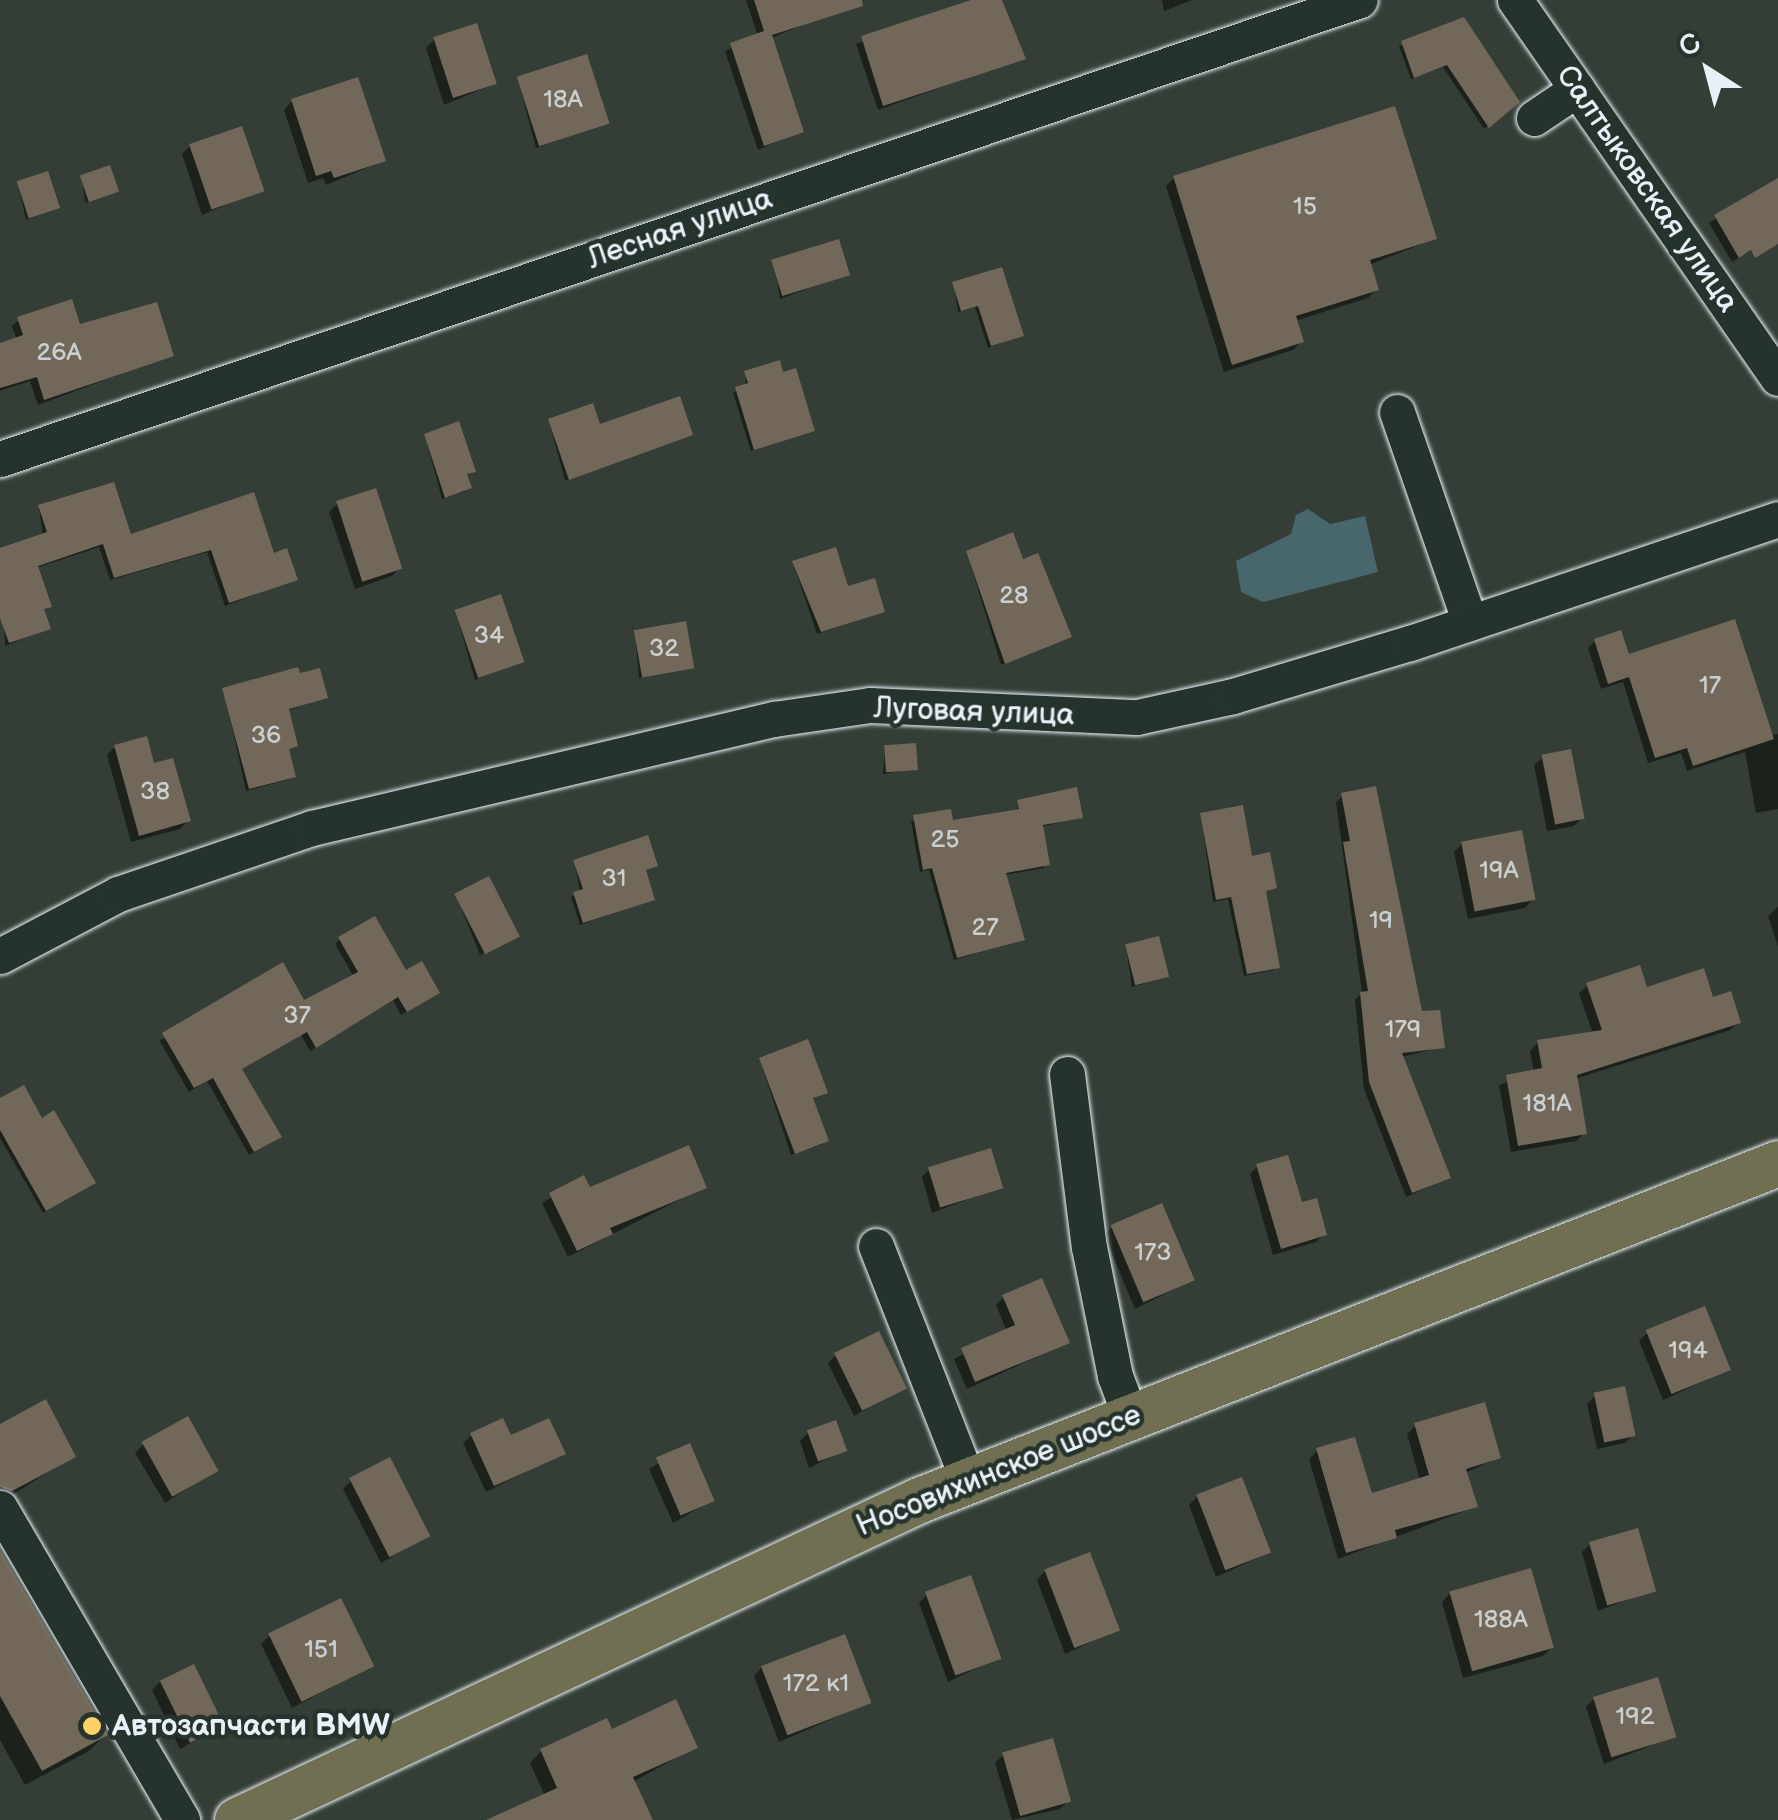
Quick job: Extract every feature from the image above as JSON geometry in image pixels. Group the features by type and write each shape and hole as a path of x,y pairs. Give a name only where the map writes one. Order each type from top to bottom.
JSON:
{"main road":[{"name":"Носовихинское шоссе","path":"237,1820 968,1481 1631,1226 1778,1163"}],"street":[{"name":"Лесная улица","path":"0,459 1360,0"},
{"name":"Салтыковская улица","path":"1515,0 1778,378"},
{"path":"1534,118 1577,89"},
{"path":"1397,412 1470,622"},
{"name":"Луговая улица","path":"0,956 118,894 207,858 774,719 870,705 1136,717 1233,696 1778,519"},
{"path":"1067,1074 1089,1246 1130,1416"},
{"path":"876,1246 968,1481"},
{"path":"0,1508 182,1820"}],"water":[{"path":"1308,509 1330,524 1365,516 1378,572 1263,602 1241,592 1236,561 1291,534 1296,515"}],"building":[{"path":"754,0 862,0 863,6 772,35 804,132 764,146 730,43 764,31"},
{"path":"971,0 1002,0 1026,59 883,106 861,36"},
{"path":"1464,17 1520,102 1489,128 1447,65 1414,78 1401,41"},
{"path":"477,23 497,84 453,98 433,37"},
{"path":"587,54 610,123 539,146 517,77"},
{"path":"358,77 386,161 334,178 331,171 316,176 291,99"},
{"path":"1395,106 1437,239 1370,260 1379,290 1296,316 1304,342 1232,365 1173,176"},
{"path":"242,126 264,191 212,209 189,144"},
{"path":"110,165 119,191 89,202 80,175"},
{"path":"48,171 60,208 29,218 17,181"},
{"path":"1778,178 1778,244 1755,258 1751,250 1739,258 1714,215"},
{"path":"839,239 850,275 782,296 771,260"},
{"path":"1002,267 1024,336 991,346 978,306 961,311 952,282"},
{"path":"72,299 80,324 157,302 174,356 44,400 37,377 0,388 0,343 23,335 17,317"},
{"path":"780,360 783,372 796,368 815,431 754,450 735,387 748,383 744,371"},
{"path":"680,396 693,435 569,480 548,419 593,403 600,424"},
{"path":"459,421 476,472 467,474 472,488 445,498 424,434"},
{"path":"114,482 131,534 254,492 274,553 287,548 298,580 229,603 211,550 114,578 103,544 38,566 52,607 44,609 51,629 9,643 0,618 0,548 47,532 38,505"},
{"path":"376,488 402,569 362,582 336,501"},
{"path":"1013,532 1023,559 1038,553 1072,637 1005,664 966,551"},
{"path":"836,547 848,586 875,578 885,612 821,632 792,561"},
{"path":"501,594 524,662 478,678 455,610"},
{"path":"1735,619 1774,739 1693,766 1687,748 1655,758 1629,677 1608,684 1594,639 1621,630 1629,654"},
{"path":"686,621 694,668 642,677 634,630"},
{"path":"298,667 300,673 320,668 328,698 289,709 298,746 289,749 296,777 249,789 222,688"},
{"path":"147,736 154,763 173,758 191,821 139,836 114,745"},
{"path":"916,743 918,770 886,772 884,745"},
{"path":"1571,749 1585,819 1555,824 1542,755"},
{"path":"1376,786 1422,1011 1440,1010 1445,1048 1402,1053 1451,1178 1412,1193 1369,1082 1360,992 1368,991 1343,842 1350,841 1341,793"},
{"path":"1077,787 1083,818 1043,825 1050,865 1006,873 1025,940 957,958 932,868 923,870 913,815 951,809 953,820 1019,809 1017,800"},
{"path":"1243,805 1252,856 1270,852 1277,888 1266,891 1280,968 1247,974 1231,897 1216,900 1200,813"},
{"path":"1522,830 1536,900 1475,912 1461,842"},
{"path":"648,835 658,866 646,870 655,900 583,923 573,892 583,889 573,860"},
{"path":"489,876 520,937 485,954 454,894"},
{"path":"375,916 406,970 422,961 440,993 407,1012 398,997 316,1048 307,1032 242,1069 282,1137 254,1152 213,1078 194,1088 162,1033 283,962 304,1000 358,972 338,937"},
{"path":"1159,936 1169,977 1135,985 1125,944"},
{"path":"1640,965 1647,987 1704,968 1713,997 1731,991 1741,1023 1577,1075 1587,1134 1518,1146 1506,1075 1542,1068 1537,1040 1602,1030 1586,983"},
{"path":"808,1039 828,1093 813,1098 829,1141 795,1154 759,1058"},
{"path":"24,1085 42,1118 54,1110 96,1183 46,1211 0,1130 0,1098"},
{"path":"689,1145 707,1188 610,1228 613,1234 577,1251 549,1193 584,1175 590,1187"},
{"path":"991,1148 1003,1188 940,1207 928,1167"},
{"path":"1288,1155 1302,1202 1317,1198 1327,1235 1281,1249 1256,1164"},
{"path":"1162,1203 1195,1280 1143,1302 1110,1225"},
{"path":"1042,1278 1070,1343 975,1382 961,1348 1015,1325 1002,1295"},
{"path":"1705,1306 1731,1370 1672,1394 1646,1330"},
{"path":"879,1331 907,1389 862,1410 834,1353"},
{"path":"1625,1386 1636,1436 1604,1443 1594,1393"},
{"path":"46,1399 76,1457 12,1491 0,1487 0,1424"},
{"path":"1485,1402 1501,1458 1466,1469 1478,1507 1395,1530 1397,1538 1346,1553 1316,1448 1355,1437 1372,1493 1429,1475 1414,1423"},
{"path":"188,1416 219,1471 172,1497 142,1442"},
{"path":"503,1418 511,1435 549,1418 566,1454 494,1486 470,1433"},
{"path":"836,1420 847,1451 818,1462 807,1431"},
{"path":"690,1443 715,1501 681,1515 656,1457"},
{"path":"390,1457 430,1536 389,1557 349,1478"},
{"path":"1242,1477 1271,1553 1225,1570 1196,1495"},
{"path":"1638,1528 1656,1591 1607,1606 1589,1542"},
{"path":"0,1550 108,1735 42,1771 0,1696"},
{"path":"1090,1552 1120,1630 1074,1648 1044,1570"},
{"path":"1531,1568 1554,1648 1472,1671 1449,1591"},
{"path":"971,1575 1001,1659 955,1675 925,1592"},
{"path":"341,1598 374,1666 302,1702 268,1634"},
{"path":"845,1634 872,1703 787,1735 761,1666"},
{"path":"194,1664 224,1726 190,1743 160,1681"},
{"path":"1658,1677 1676,1737 1611,1757 1593,1697"},
{"path":"676,1699 698,1748 633,1777 653,1820 486,1820 557,1788 540,1749 607,1718 612,1729"},
{"path":"1053,1738 1071,1801 1020,1816 1002,1753"}],"place":[{"name":"Автозапчасти BMW","path":"92,1726"}]}
